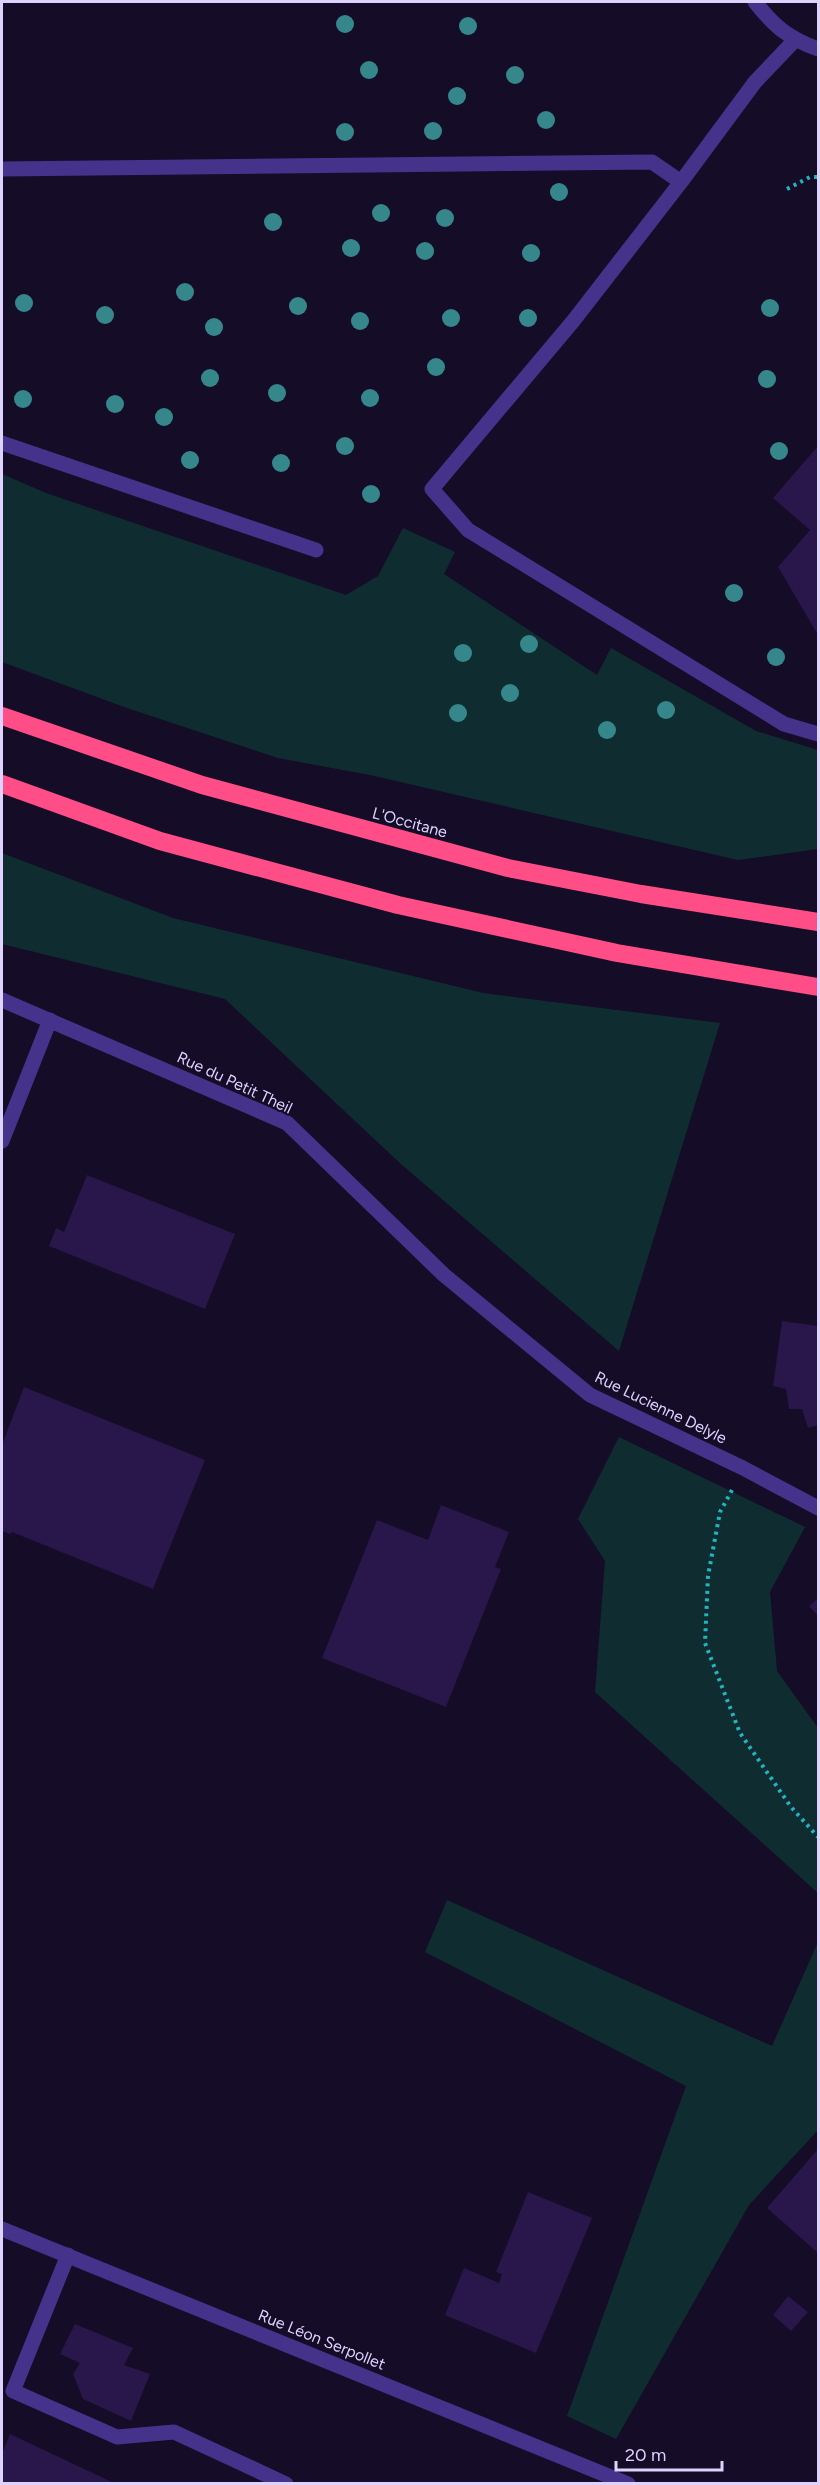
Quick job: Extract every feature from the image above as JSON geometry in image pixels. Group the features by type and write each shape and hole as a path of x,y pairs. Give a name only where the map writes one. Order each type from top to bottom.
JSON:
{"highway":[{"name":"L'Occitane","path":"2,716 202,785 508,868 641,894 819,922"},
{"path":"2,784 160,841 398,905 617,953 819,987"}],"street":[{"path":"755,2 772,24 795,40 819,49"},
{"path":"795,40 755,82 574,320 432,489 468,530 784,724 819,734"},
{"path":"2,169 652,162 681,182"},
{"path":"2,443 316,550"},
{"name":"Rue du Petit Theil","path":"2,1000 287,1123 444,1275"},
{"path":"2,1141 50,1020"},
{"name":"Rue Lucienne Delyle","path":"444,1275 590,1395 743,1468 819,1508"},
{"name":"Rue Léon Serpollet","path":"2,2229 628,2484"},
{"path":"68,2255 13,2391 117,2437 174,2432 286,2484"}],"path":[{"path":"787,189 810,177 819,177"},
{"path":"743,1468 720,1512 708,1576 705,1643 740,1732 791,1807 819,1837"}],"green space":[{"path":"2,474 46,493 346,595 378,576 403,528 455,552 444,574 597,675 611,648 756,731 818,750 818,849 738,860 370,775 278,758 127,708 2,662"},
{"path":"2,853 173,918 483,993 720,1023 619,1351 402,1165 225,999 2,944"},
{"path":"619,1437 805,1527 770,1592 777,1671 818,1728 818,1893 595,1692 605,1561 578,1519"},
{"path":"447,1900 772,2046 818,1942 818,2130 749,2205 616,2439 567,2416 686,2086 425,1952"}],"building":[{"path":"818,446 818,635 778,567 810,530 773,498"},
{"path":"87,1175 235,1234 205,1309 49,1246 56,1228 64,1232"},
{"path":"782,1321 818,1326 818,1425 808,1428 802,1409 789,1409 786,1389 773,1386"},
{"path":"24,1387 205,1460 153,1589 12,1532 10,1534 2,1531 2,1445"},
{"path":"441,1505 509,1532 495,1567 501,1569 446,1707 322,1658 377,1520 428,1540"},
{"path":"818,1598 818,1616 809,1606"},
{"path":"818,2149 818,2253 767,2208"},
{"path":"528,2192 592,2218 536,2353 445,2315 464,2268 499,2283 502,2274 496,2272"},
{"path":"788,2296 808,2312 791,2331 773,2315"},
{"path":"75,2324 133,2348 124,2365 150,2374 131,2421 83,2399 73,2374 80,2363 60,2354"},
{"path":"10,2434 116,2484 2,2484 2,2453"}]}
